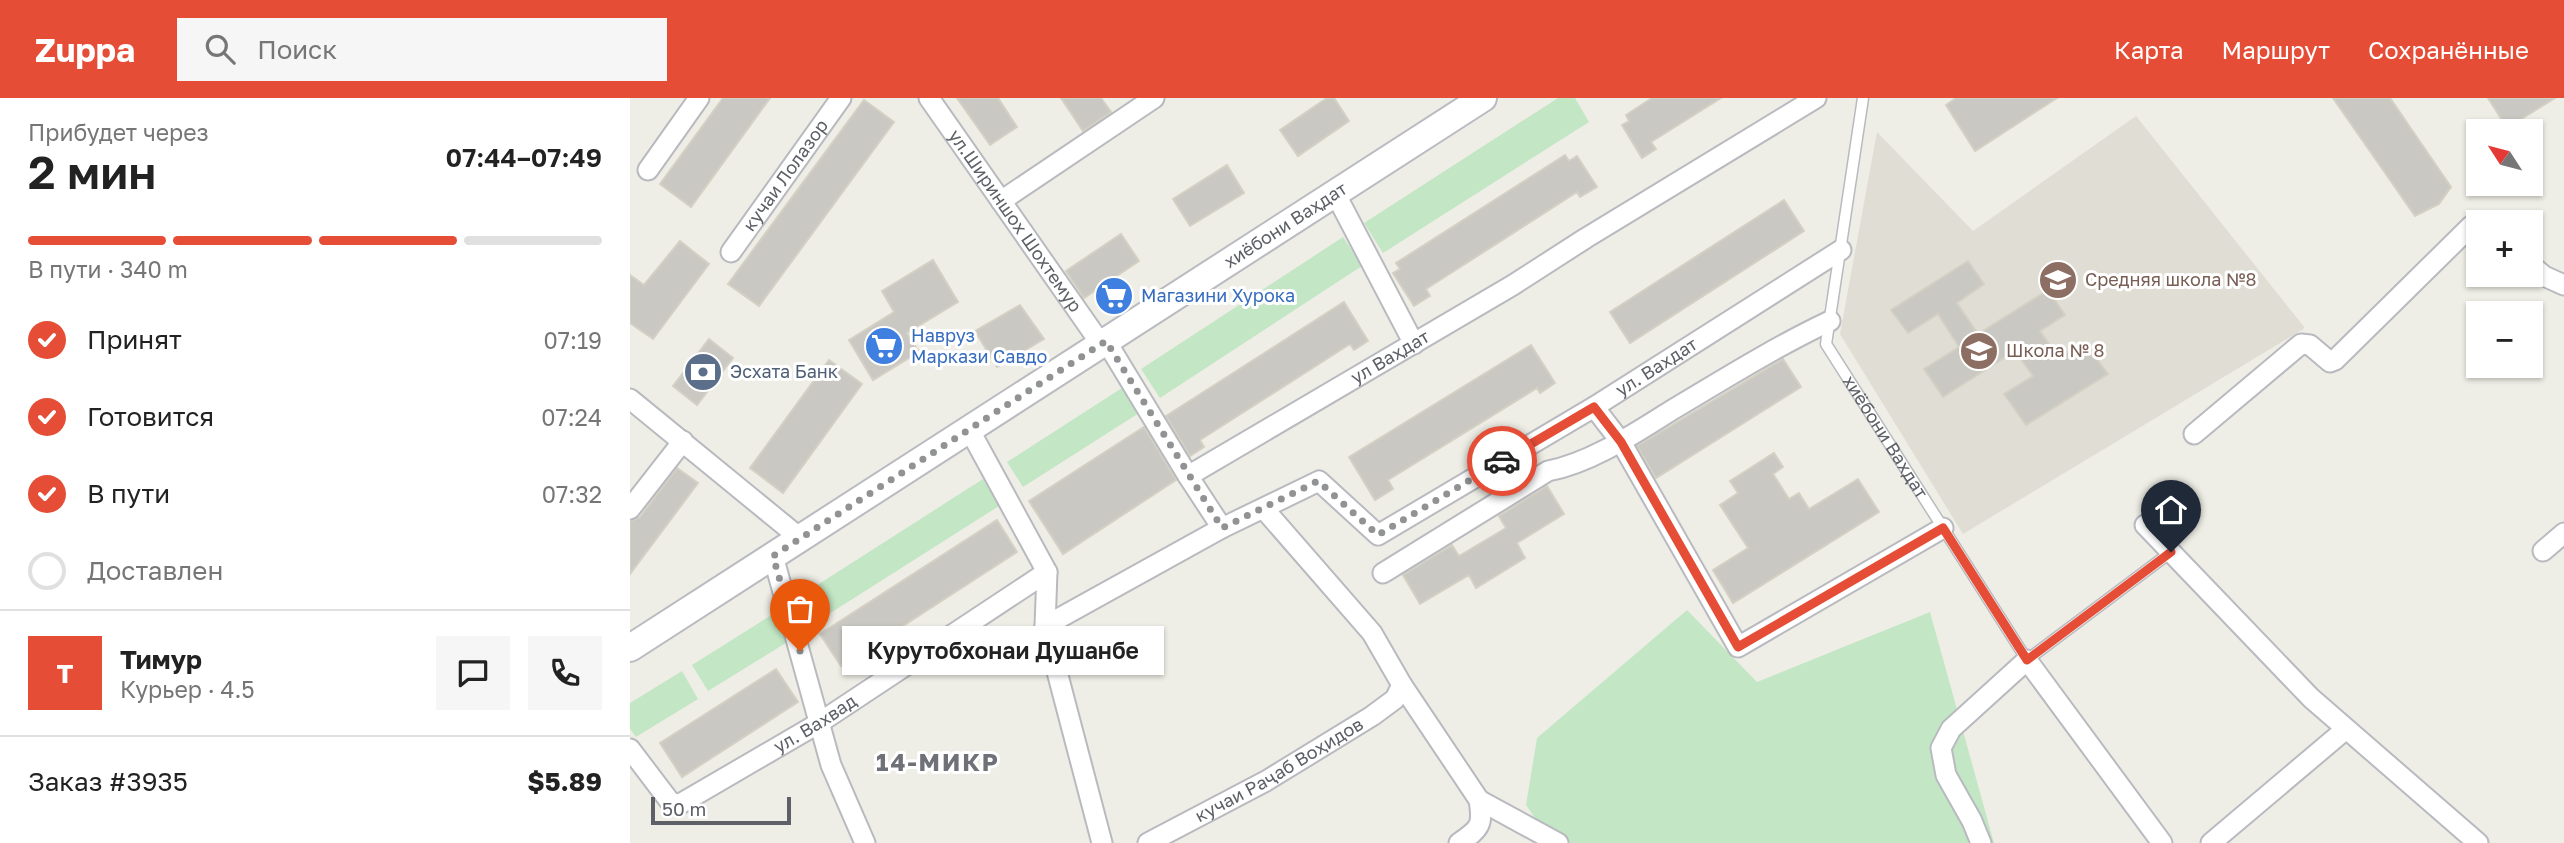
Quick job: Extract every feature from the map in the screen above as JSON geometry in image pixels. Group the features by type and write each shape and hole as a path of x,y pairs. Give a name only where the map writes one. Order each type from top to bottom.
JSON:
{"main road":[{"name":"хиёбони Ваҳдат","path":"630,648 1483,98"}],"street":[{"path":"648,170 699,98"},
{"name":"кучаи Лолазор","path":"731,252 841,98"},
{"name":"ул.Шириншох Шохтемур","path":"929,98 1103,342"},
{"path":"1001,201 1154,98"},
{"name":"ул Ваҳдат","path":"1188,477 1414,344 1816,98"},
{"path":"1335,193 1414,344"},
{"path":"2194,434 2301,344 2310,345 2330,362 2335,360 2466,231"},
{"name":"ул. Вахдат","path":"1222,528 1318,481 1378,535 1594,407 1841,250"},
{"path":"2543,275 2564,285"},
{"path":"1384,573 1548,471 1621,442 1782,343 1830,321"},
{"path":"1045,626 1222,528 1103,342"},
{"path":"630,399 800,538"},
{"path":"1594,407 1621,442 1738,647 1943,528"},
{"path":"969,429 1047,572 1045,626 1102,843"},
{"path":"630,509 679,438"},
{"path":"1264,509 1372,633 1402,685 1479,800 1482,820 1475,832 1459,843"},
{"path":"2145,525 2311,698 2478,843"},
{"path":"2543,551 2564,533"},
{"path":"773,556 831,765 865,843"},
{"name":"ул. Вахвад","path":"630,749 671,803 680,804 819,723 1047,572"},
{"path":"1981,843 1946,775 1941,748 1951,729 2027,660 2162,843"},
{"name":"кучаи Раҷаб Воҳидов","path":"1148,843 1266,781 1372,716 1395,699 1402,685"},
{"path":"2211,843 2346,729"},
{"path":"1479,800 1558,843"}],"lane":[{"name":"хиёбони Вахдат","path":"1863,98 1826,344 2027,660"},
{"path":"2027,660 2171,552"}],"shaded area":[{"name":"Средняя школа №8","path":"2136,116 2305,328 1963,534 1840,334 1877,132 1973,231"}],"green space":[{"path":"1558,98 1575,98 1589,122 1383,253 1364,223"},
{"path":"1343,237 1362,266 1160,398 1141,369"},
{"path":"1125,386 1139,413 1023,487 1007,462"},
{"path":"983,479 999,506 810,626 797,598"},
{"path":"1687,610 1757,682 1930,612 1994,843 1552,843 1526,805 1537,738"},
{"path":"773,614 789,641 708,691 692,665"},
{"path":"682,671 698,699 636,737 630,729 630,703"}],"building":[{"path":"723,98 770,98 691,207 660,184"},
{"path":"957,98 998,98 1017,127 990,145"},
{"path":"1061,98 1101,98 1111,112 1083,131"},
{"path":"1327,98 1334,98 1349,121 1298,156 1280,130"},
{"path":"1652,98 1721,98 1651,142 1656,149 1642,158 1622,125 1629,121 1626,115"},
{"path":"1956,98 2057,98 1975,151 1946,105"},
{"path":"2333,98 2390,98 2451,187 2439,204 2415,216"},
{"path":"2488,98 2555,98 2521,119 2501,119"},
{"path":"864,100 894,122 759,306 728,284"},
{"path":"1565,155 1569,161 1577,156 1597,187 1580,197 1577,192 1426,289 1430,296 1414,306 1393,273 1400,269 1396,263"},
{"path":"1227,165 1244,193 1190,226 1173,199"},
{"path":"1784,200 1804,231 1630,343 1610,312"},
{"path":"1121,234 1139,261 1084,298 1066,271"},
{"path":"680,241 709,264 653,339 630,323 630,275 644,285"},
{"path":"933,260 958,302 907,333 919,352 873,380 849,340 894,312 882,291"},
{"path":"1968,261 1984,284 1957,303 1978,334 2048,290 2065,315 2040,331 2058,357 2084,342 2108,374 2026,425 2004,394 2033,376 2015,351 1943,397 1924,369 1959,347 1938,314 1908,333 1891,310"},
{"path":"1344,302 1368,341 1354,350 1350,344 1200,440 1204,447 1190,456 1166,416"},
{"path":"1020,305 1044,339 997,367 975,331"},
{"name":"Эсхата Банк","path":"709,339 733,358 697,405 673,386"},
{"path":"1531,345 1555,383 1540,393 1537,388 1388,480 1393,489 1375,500 1349,457"},
{"path":"1783,359 1801,387 1656,478 1637,446"},
{"path":"829,360 862,384 783,493 750,468"},
{"path":"1144,427 1176,480 1063,554 1029,501"},
{"path":"1774,453 1783,467 1773,474 1789,499 1799,493 1809,509 1858,479 1879,512 1733,603 1713,570 1748,548 1720,505 1738,493 1730,481"},
{"path":"677,468 698,483 630,574 630,521 640,517"},
{"path":"1547,486 1564,514 1517,543 1525,558 1476,588 1469,575 1420,604 1403,575 1452,545 1459,556 1506,528 1499,516"},
{"path":"997,520 1017,552 841,666 820,634"},
{"path":"776,669 798,702 682,777 660,743"}],"way so far":[{"path":"800,651 773,556 1106,341 1222,528 1318,481 1378,535 1502,461"}],"place":[{"name":"Средняя школа №8","path":"2058,280"},
{"name":"Магазини Хурока","path":"1114,296"},
{"name":"Навруз Маркази Савдо","path":"884,346"},
{"name":"Школа № 8","path":"1979,351"},
{"name":"Эсхата Банк","path":"703,372"},
{"name":"Курутобхонаи Душанбе","path":"800,651"}],"district":[{"name":"14-МИКР","path":"938,763"}],"route":[{"path":"1502,461 1594,407 1621,442 1738,647 1943,528 2027,660 2171,552"}]}
